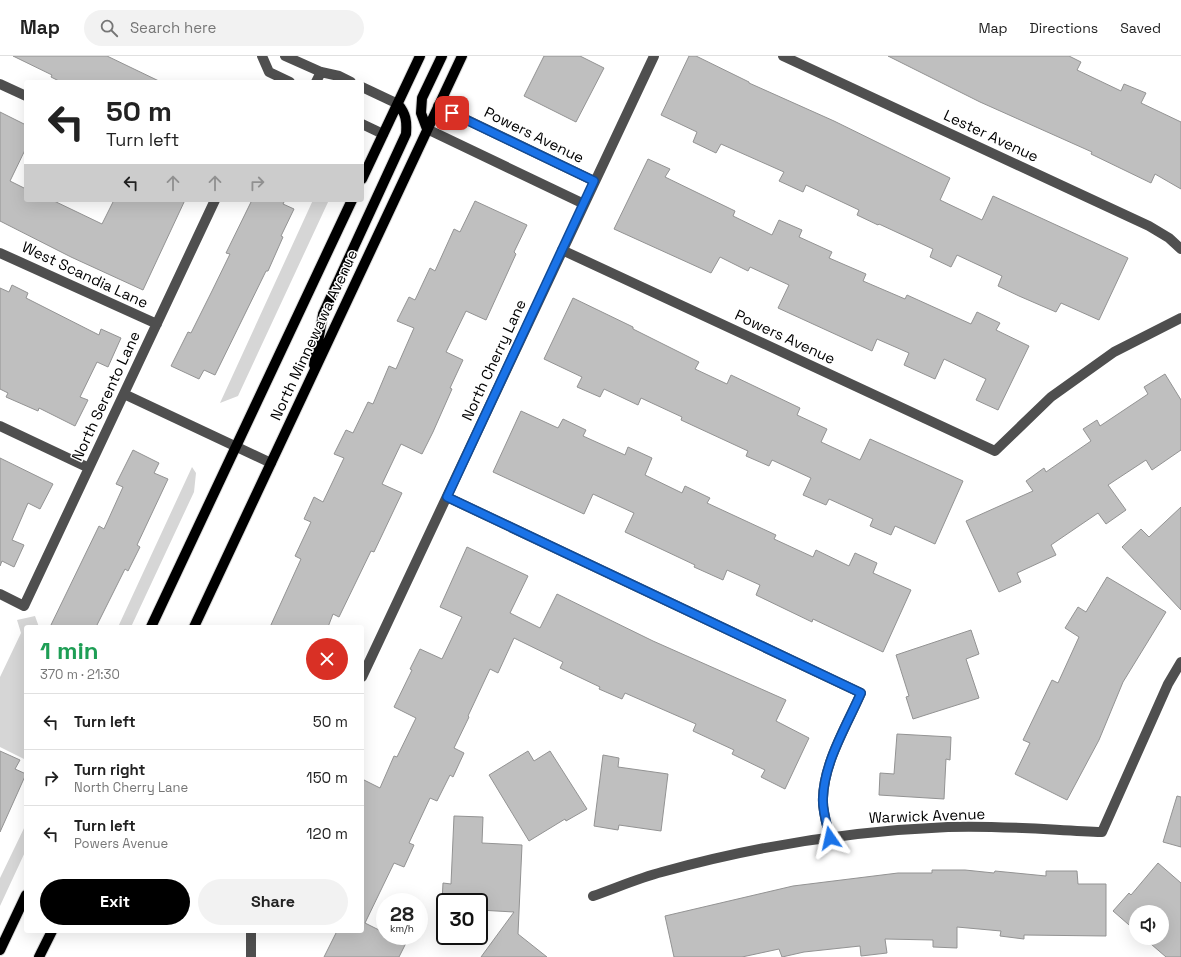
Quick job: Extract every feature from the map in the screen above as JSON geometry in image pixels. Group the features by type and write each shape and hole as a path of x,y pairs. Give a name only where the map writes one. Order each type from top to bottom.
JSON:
{"main road":[{"path":"364,175 420,56"},
{"path":"427,129 421,113 422,98 442,56"},
{"name":"North Minnewawa Avenue","path":"195,625 462,56"},
{"path":"312,378 323,314 406,134 407,122 404,112 398,104"},
{"name":"North Minnewawa Avenue","path":"152,625 351,202"},
{"path":"0,950 24,899"},
{"path":"39,957 51,933"}],"street":[{"path":"262,56 269,72 286,80"},
{"path":"285,56 321,72 339,76 348,80"},
{"name":"North Cherry Lane","path":"364,673 654,56"},
{"name":"Lester Avenue","path":"784,56 1149,226 1170,238 1181,249"},
{"path":"317,80 321,72"},
{"path":"0,84 24,95"},
{"path":"364,88 398,104"},
{"name":"Powers Avenue","path":"438,106 594,181"},
{"path":"364,125 383,134"},
{"path":"427,129 584,204"},
{"name":"North Serento Lane","path":"0,594 24,606 214,202"},
{"name":"Powers Avenue","path":"562,250 995,451 1052,397 1101,361 1114,352 1181,318"},
{"name":"West Scandia Lane","path":"0,253 157,324"},
{"path":"124,394 271,463"},
{"path":"0,426 89,468"},
{"path":"447,497 861,693 831,761 824,786 822,800 830,838"},
{"name":"Warwick Avenue","path":"593,896 660,872 745,852 890,830 950,827 1102,832 1168,684 1181,662"},
{"path":"251,933 252,957"}],"shaded area":[{"path":"312,202 328,202 238,396 220,403"},
{"path":"192,467 196,473 194,492 132,625 119,625"},
{"path":"35,616 38,625 24,625 24,759 0,747 0,677 21,633 17,620"},
{"path":"24,828 24,854 0,906 0,878"}],"building":[{"path":"13,56 107,56 157,80 57,80 51,77 52,75"},
{"path":"544,56 580,56 604,68 576,122 524,96"},
{"path":"689,56 696,56 749,83 834,121 950,178 940,200 982,220 993,196 1128,258 1099,320 1061,303 1056,312 1019,296 998,286 1002,276 957,255 951,267 930,257 933,249 857,215 859,210 806,185 803,192 779,181 784,172 721,144 716,153 693,142 697,132 661,115"},
{"path":"888,56 1069,56 1081,62 1077,70 1121,91 1124,84 1146,93 1141,103 1181,122 1181,189 1155,174 1151,183 1091,154 1092,152 980,102"},
{"path":"0,112 24,124 24,152 10,181 24,188 24,202 56,202 102,224 113,202 184,202 143,290 71,257 0,221"},
{"path":"648,159 670,169 665,177 735,211 733,216 772,235 779,220 802,230 799,237 832,252 829,258 866,274 863,281 905,299 907,295 971,324 977,312 1000,323 996,330 1029,346 998,410 976,400 986,379 944,359 935,379 904,365 909,353 877,339 872,351 778,308 789,285 750,267 748,271 720,257 711,273 614,229"},
{"path":"475,201 527,225 514,252 516,254 486,320 466,311 446,352 463,360 450,388 452,389 422,454 401,444 382,484 402,493 374,552 371,551 339,617 333,614 329,625 271,625 301,559 295,556 311,522 304,519 314,497 323,502 344,458 334,454 346,430 353,433 368,402 373,404 389,366 396,369 414,328 397,321 409,297 415,300 430,268 435,271 454,229 460,232"},
{"path":"251,202 284,202 283,204 294,209 281,236 283,237 268,271 266,271 215,375 204,370 199,379 171,366 188,332 191,333 230,254 226,253"},
{"path":"12,285 28,293 26,298 99,335 101,329 121,338 108,367 97,362 80,397 88,400 75,426 39,408 38,411 6,397 8,393 0,389 0,288 9,292"},
{"path":"573,298 633,327 633,329 699,362 695,369 727,384 731,375 800,408 797,415 827,429 821,442 860,460 870,439 963,481 935,544 895,526 891,535 870,526 873,519 829,499 826,505 803,495 811,478 772,460 769,466 746,456 748,451 681,420 682,417 641,398 638,405 604,389 600,397 577,387 582,377 544,359"},
{"path":"1165,374 1181,400 1181,450 1152,470 1146,460 1108,485 1126,510 1106,524 1098,513 1051,545 1056,555 1017,573 1021,582 999,592 966,521 1033,491 1026,481 1044,468 1046,472 1091,441 1083,429 1097,420 1100,426 1148,394 1144,387"},
{"path":"521,411 558,428 563,419 586,430 583,436 625,455 628,447 652,458 645,475 682,493 685,486 710,498 707,503 776,535 774,539 813,557 816,550 849,566 855,553 877,563 873,573 911,590 883,652 813,619 812,622 756,595 760,585 727,570 723,580 625,532 634,513 593,494 584,514 493,472"},
{"path":"133,450 159,463 154,473 168,479 137,545 140,547 128,571 125,569 97,625 51,625 99,526 104,529 123,487 116,484"},
{"path":"0,458 53,484 40,509 28,503 12,540 24,545 14,567 2,561 0,566"},
{"path":"1181,507 1181,610 1122,547 1141,529 1149,537"},
{"path":"467,547 528,576 510,613 540,628 557,594 653,641 786,700 776,721 809,738 785,789 761,777 765,770 732,754 734,750 693,731 696,724 625,693 622,699 599,689 600,687 560,668 563,662 514,638 498,673 490,669 468,716 469,717 454,748 464,753 453,777 450,775 437,801 430,798 409,843 414,845 404,867 394,863 380,893 376,893 376,900 365,923 376,928 376,945 405,945 399,957 324,957 336,933 364,933 364,780 380,788 394,756 397,757 416,718 394,707 412,670 410,669 420,649 442,659 462,617 440,607"},
{"path":"1107,577 1166,612 1123,682 1099,740 1067,800 1015,774 1030,743 1023,740 1052,680 1058,683 1079,637 1065,628 1078,607 1086,612"},
{"path":"971,630 979,654 966,659 979,698 913,719 906,697 909,696 896,655"},
{"path":"897,734 951,737 950,760 946,759 944,799 879,795 880,773 894,774"},
{"path":"0,751 20,760 15,769 24,773 24,778 0,832"},
{"path":"528,751 534,761 550,751 587,809 566,821 565,819 529,841 489,775"},
{"path":"603,755 619,758 618,767 668,774 661,831 619,825 618,830 594,826"},
{"path":"1177,796 1181,797 1181,847 1163,842"},
{"path":"454,816 483,817 482,843 522,845 518,934 547,957 481,957 514,912 488,911 488,893 442,893 443,883 451,884"},
{"path":"1158,863 1181,883 1181,957 1166,957 1152,945 1169,945 1169,905 1129,905 1129,925 1113,911 1129,893 1131,895"},
{"path":"932,870 965,870 994,873 995,871 1046,876 1046,871 1077,871 1078,884 1106,884 1106,936 1024,935 1024,939 1000,936 1001,931 957,927 957,948 933,947 933,940 885,939 887,953 861,956 860,946 804,952 782,957 779,949 742,957 674,957 665,916 793,886 898,873 932,873"}],"route":[{"path":"452,113 594,181 447,497 861,693 831,761 824,786 822,800 830,838"}]}
